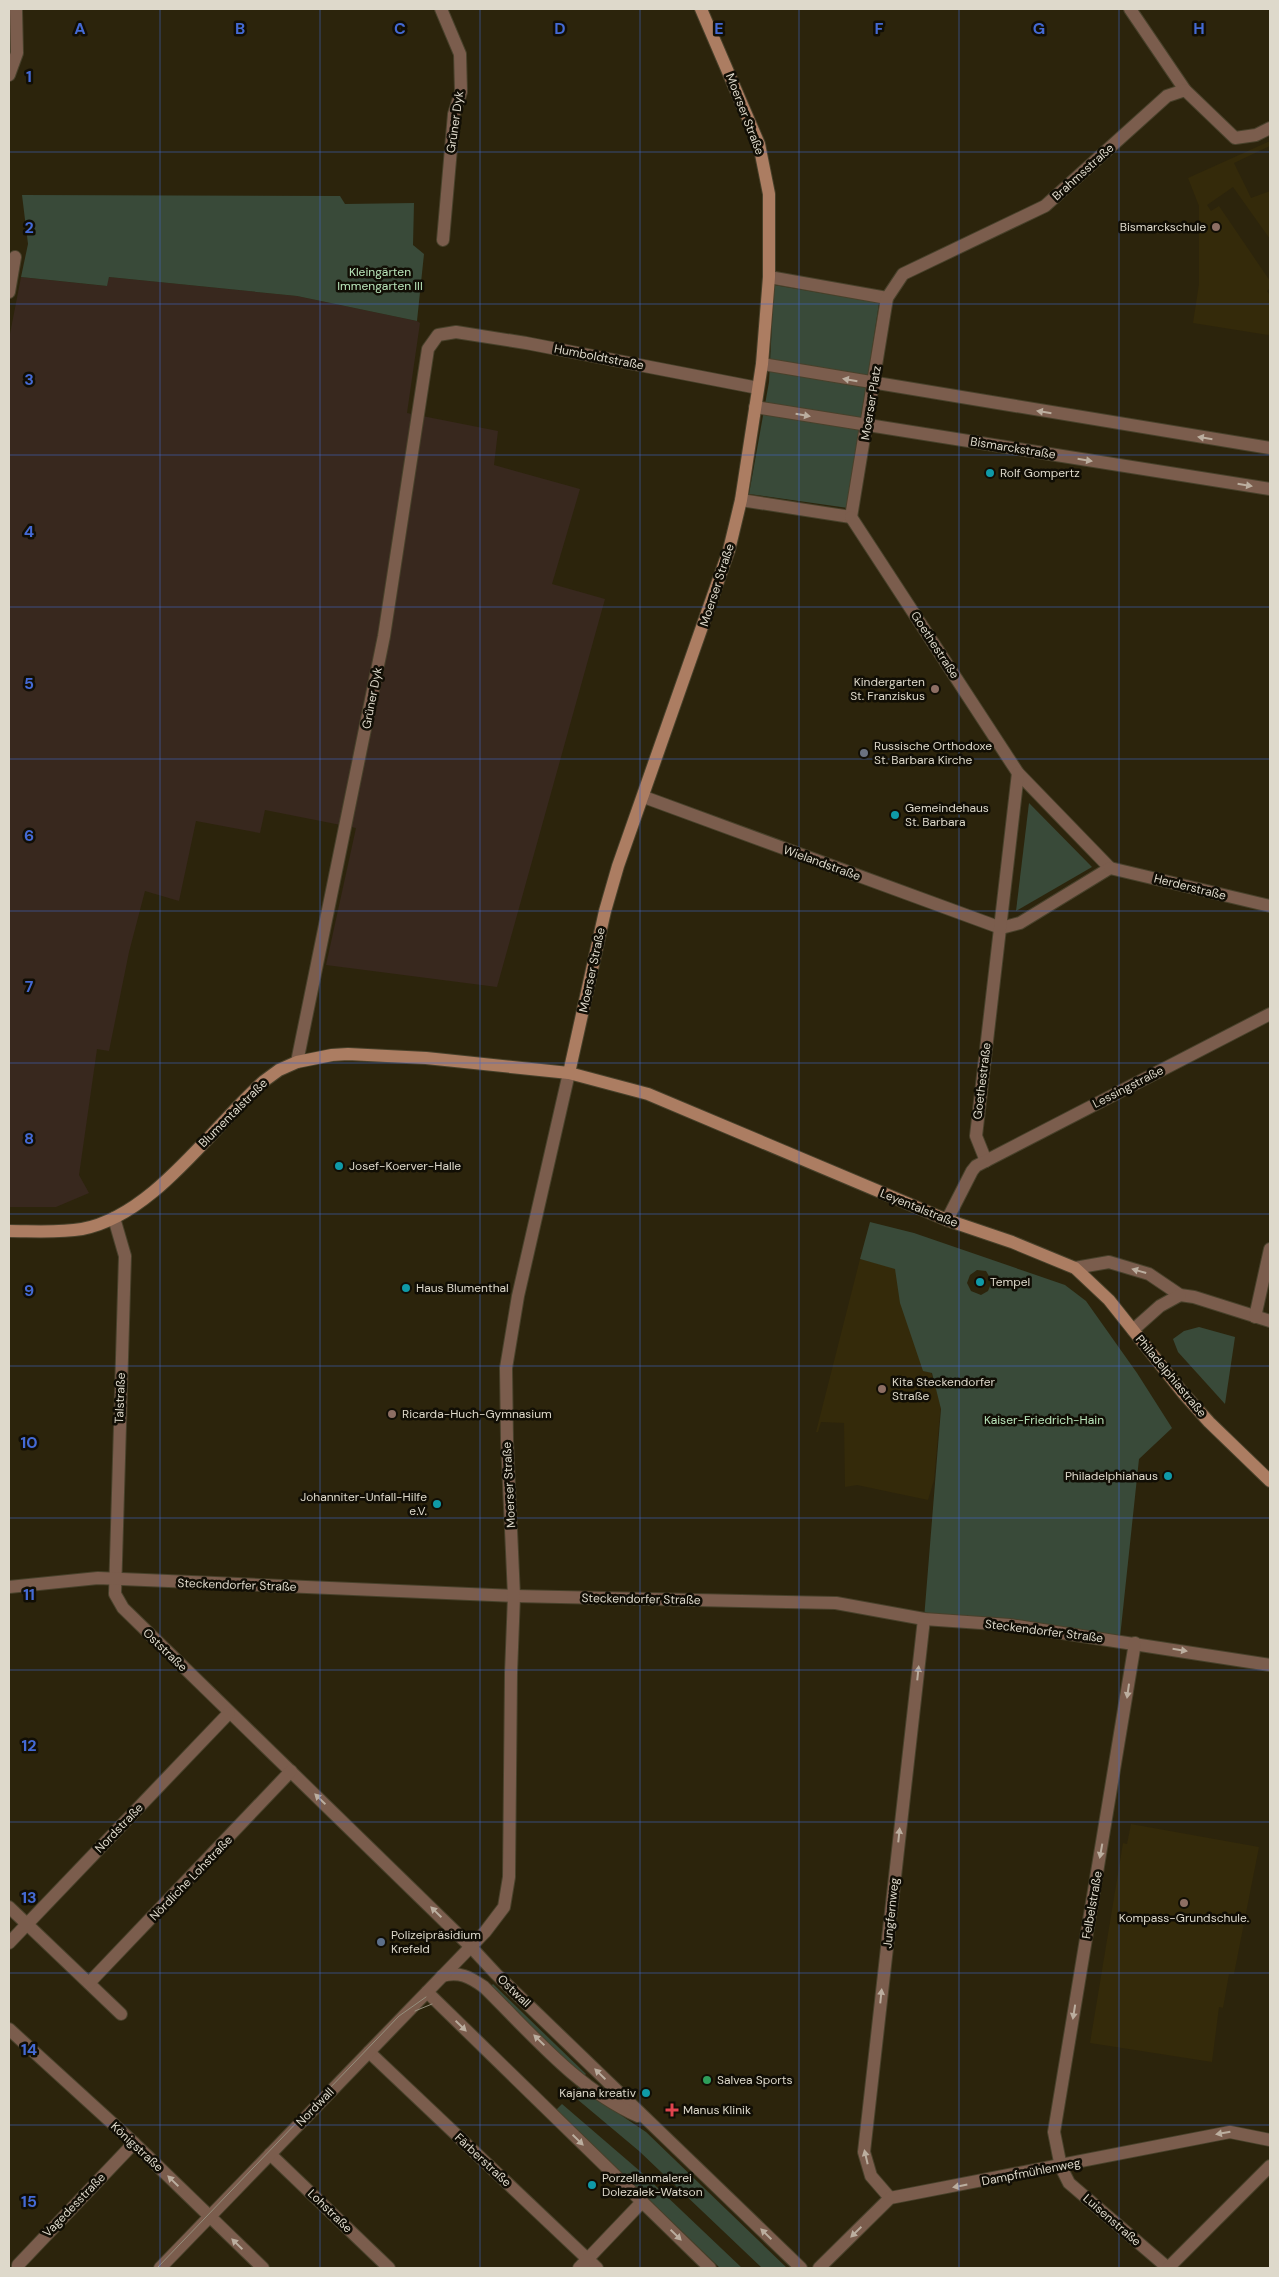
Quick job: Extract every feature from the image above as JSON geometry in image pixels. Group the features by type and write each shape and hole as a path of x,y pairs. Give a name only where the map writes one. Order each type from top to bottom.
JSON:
{"main road":[{"name":"Moerser Straße","path":"569,1073 605,911 621,859 720,577 741,500 762,364 769,277 769,194 759,144 701,9"},
{"name":"Blumentalstraße","path":"9,1231 81,1229 114,1218 138,1205 264,1081 279,1070 297,1062 348,1054 426,1058 569,1073"},
{"name":"Leyentalstraße","path":"569,1073 648,1094 948,1220 1012,1242 1075,1268"},
{"name":"Philadelphiastraße","path":"1075,1268 1109,1300 1203,1415 1270,1481"}],"street":[{"path":"9,75 17,54 16,9"},
{"name":"Grüner Dyk","path":"441,9 460,54 461,92 454,114 443,240"},
{"path":"1130,9 1185,90 1235,138 1256,135 1270,128"},
{"name":"Brahmsstraße","path":"887,298 903,274 1045,206 1167,96 1185,90"},
{"path":"9,292 14,257"},
{"path":"769,277 887,298"},
{"name":"Moerser Platz","path":"851,516 887,298"},
{"name":"Humboldtstraße","path":"438,335 456,332 526,343 758,388"},
{"name":"Grüner Dyk","path":"297,1062 384,636 428,349 438,335"},
{"path":"762,364 1270,448"},
{"name":"Bismarckstraße","path":"755,407 1270,489"},
{"path":"741,500 851,516"},
{"name":"Goethestraße","path":"851,516 1018,773 1110,868"},
{"name":"Goethestraße","path":"986,1161 976,1136 1018,773"},
{"name":"Wielandstraße","path":"644,797 1001,928"},
{"path":"1001,928 1020,923 1110,868"},
{"name":"Herderstraße","path":"1110,868 1270,906"},
{"name":"Lessingstraße","path":"986,1161 1270,1014"},
{"name":"Moerser Straße","path":"471,1946 500,1914 508,1889 514,1596 507,1441 506,1368 518,1296 569,1073"},
{"path":"948,1220 972,1171 986,1161"},
{"name":"Talstraße","path":"114,1218 125,1256 115,1580"},
{"path":"1255,1317 1270,1248"},
{"path":"1075,1268 1109,1262 1149,1274 1180,1296"},
{"path":"1133,1330 1160,1306 1180,1296 1194,1297 1270,1321"},
{"name":"Steckendorfer Straße","path":"9,1587 98,1578 514,1596 836,1603 924,1619 1010,1625 1270,1665"},
{"name":"Oststraße","path":"115,1580 116,1594 123,1608 229,1713"},
{"name":"Jungfernweg","path":"890,2198 872,2176 864,2152 924,1619"},
{"name":"Felbelstraße","path":"1061,2166 1054,2132 1135,1643"},
{"name":"Ostwall","path":"229,1713 291,1771 471,1946 496,1974 801,2268"},
{"name":"Nordstraße","path":"9,1943 229,1713"},
{"name":"Nördliche Lohstraße","path":"89,1983 291,1771"},
{"path":"9,1907 121,2014"},
{"name":"Nordwall","path":"160,2268 471,1946"},
{"path":"442,1976 462,1974 472,1979 591,2090 613,2104 648,2120"},
{"path":"427,1992 710,2268"},
{"name":"Königstraße","path":"9,2029 134,2143 263,2268"},
{"name":"Färberstraße","path":"369,2052 583,2264 597,2268"},
{"name":"Dampfmühlenweg","path":"890,2198 1230,2132 1270,2140"},
{"name":"Vagedesstraße","path":"18,2267 134,2143"},
{"name":"Lohstraße","path":"270,2154 389,2268"},
{"name":"Luisenstraße","path":"1061,2166 1069,2183 1168,2268"},
{"path":"1168,2268 1270,2166"},
{"path":"819,2268 890,2198"},
{"path":"583,2264 642,2202"}],"shaded area":[{"name":"Bismarckschule","path":"1270,141 1270,146 1234,163 1251,198 1270,191 1270,239 1233,187 1207,205 1211,211 1219,206 1270,281 1270,288 1267,291 1270,296 1270,334 1193,323 1199,284 1199,206 1188,178"},
{"path":"21,277 106,286 109,277 297,296 417,321 420,323 407,413 498,431 494,465 580,489 552,584 605,599 497,987 326,965 356,828 265,810 260,833 196,821 179,901 145,891 129,952 109,1051 97,1049 79,1175 89,1193 56,1207 9,1207 9,339"},
{"name":"Kita Steckendorfer Straße","path":"860,1259 895,1268 923,1370 931,1373 941,1403 934,1480 928,1500 857,1485 845,1487 844,1423 821,1422 818,1432 816,1432"},
{"path":"1131,1824 1259,1847 1234,1974 1229,1974 1223,2008 1219,2007 1212,2062 1090,2043 1123,1843 1127,1844"}],"green space":[{"name":"Kleingärten Immengarten III","path":"22,195 340,196 345,204 414,203 413,245 424,254 417,321 297,296 109,277 107,286 21,277 28,244"},
{"path":"774,285 879,303 848,508 749,494 769,382"},
{"path":"1029,803 1092,867 1016,911"},
{"name":"Kaiser-Friedrich-Hain","path":"870,1222 914,1233 1065,1285 1086,1301 1137,1373 1172,1428 1139,1459 1119,1647 924,1619 941,1409 932,1373 923,1371 900,1303 895,1269 860,1259","holes":["977,1270 986,1271 992,1281 988,1291 981,1295 971,1291 967,1283 970,1275"]},
{"path":"1199,1327 1235,1337 1225,1404 1178,1352 1173,1339 1184,1331"},
{"path":"493,1984 586,2074 583,2077 490,1987"},
{"path":"579,2087 646,2132 787,2268 762,2268 639,2151 571,2094"},
{"path":"562,2104 641,2172 742,2268 720,2268 556,2110"}],"tram line":[{"path":"157,2268 399,2016 426,1997"},
{"path":"415,2011 432,2004"}],"place":[{"name":"Bismarckschule","path":"1216,227"},
{"name":"Rolf Gompertz","path":"990,473"},
{"name":"Kindergarten St. Franziskus","path":"935,689"},
{"name":"Russische Orthodoxe St. Barbara Kirche","path":"864,753"},
{"name":"Gemeindehaus St. Barbara","path":"895,815"},
{"name":"Josef-Koerver-Halle","path":"339,1166"},
{"name":"Tempel","path":"980,1282"},
{"name":"Haus Blumenthal","path":"406,1288"},
{"name":"Kita Steckendorfer Straße","path":"882,1389"},
{"name":"Ricarda-Huch-Gymnasium","path":"392,1414"},
{"name":"Philadelphiahaus","path":"1168,1476"},
{"name":"Johanniter-Unfall-Hilfe e.V.","path":"437,1504"},
{"name":"Kompass-Grundschule.","path":"1184,1903"},
{"name":"Polizeipräsidium Krefeld","path":"381,1942"},
{"name":"Salvea Sports","path":"707,2080"},
{"name":"Kajana kreativ","path":"646,2093"},
{"name":"Manus Klinik","path":"672,2110"},
{"name":"Porzellanmalerei Dolezalek-Watson","path":"592,2185"}]}
